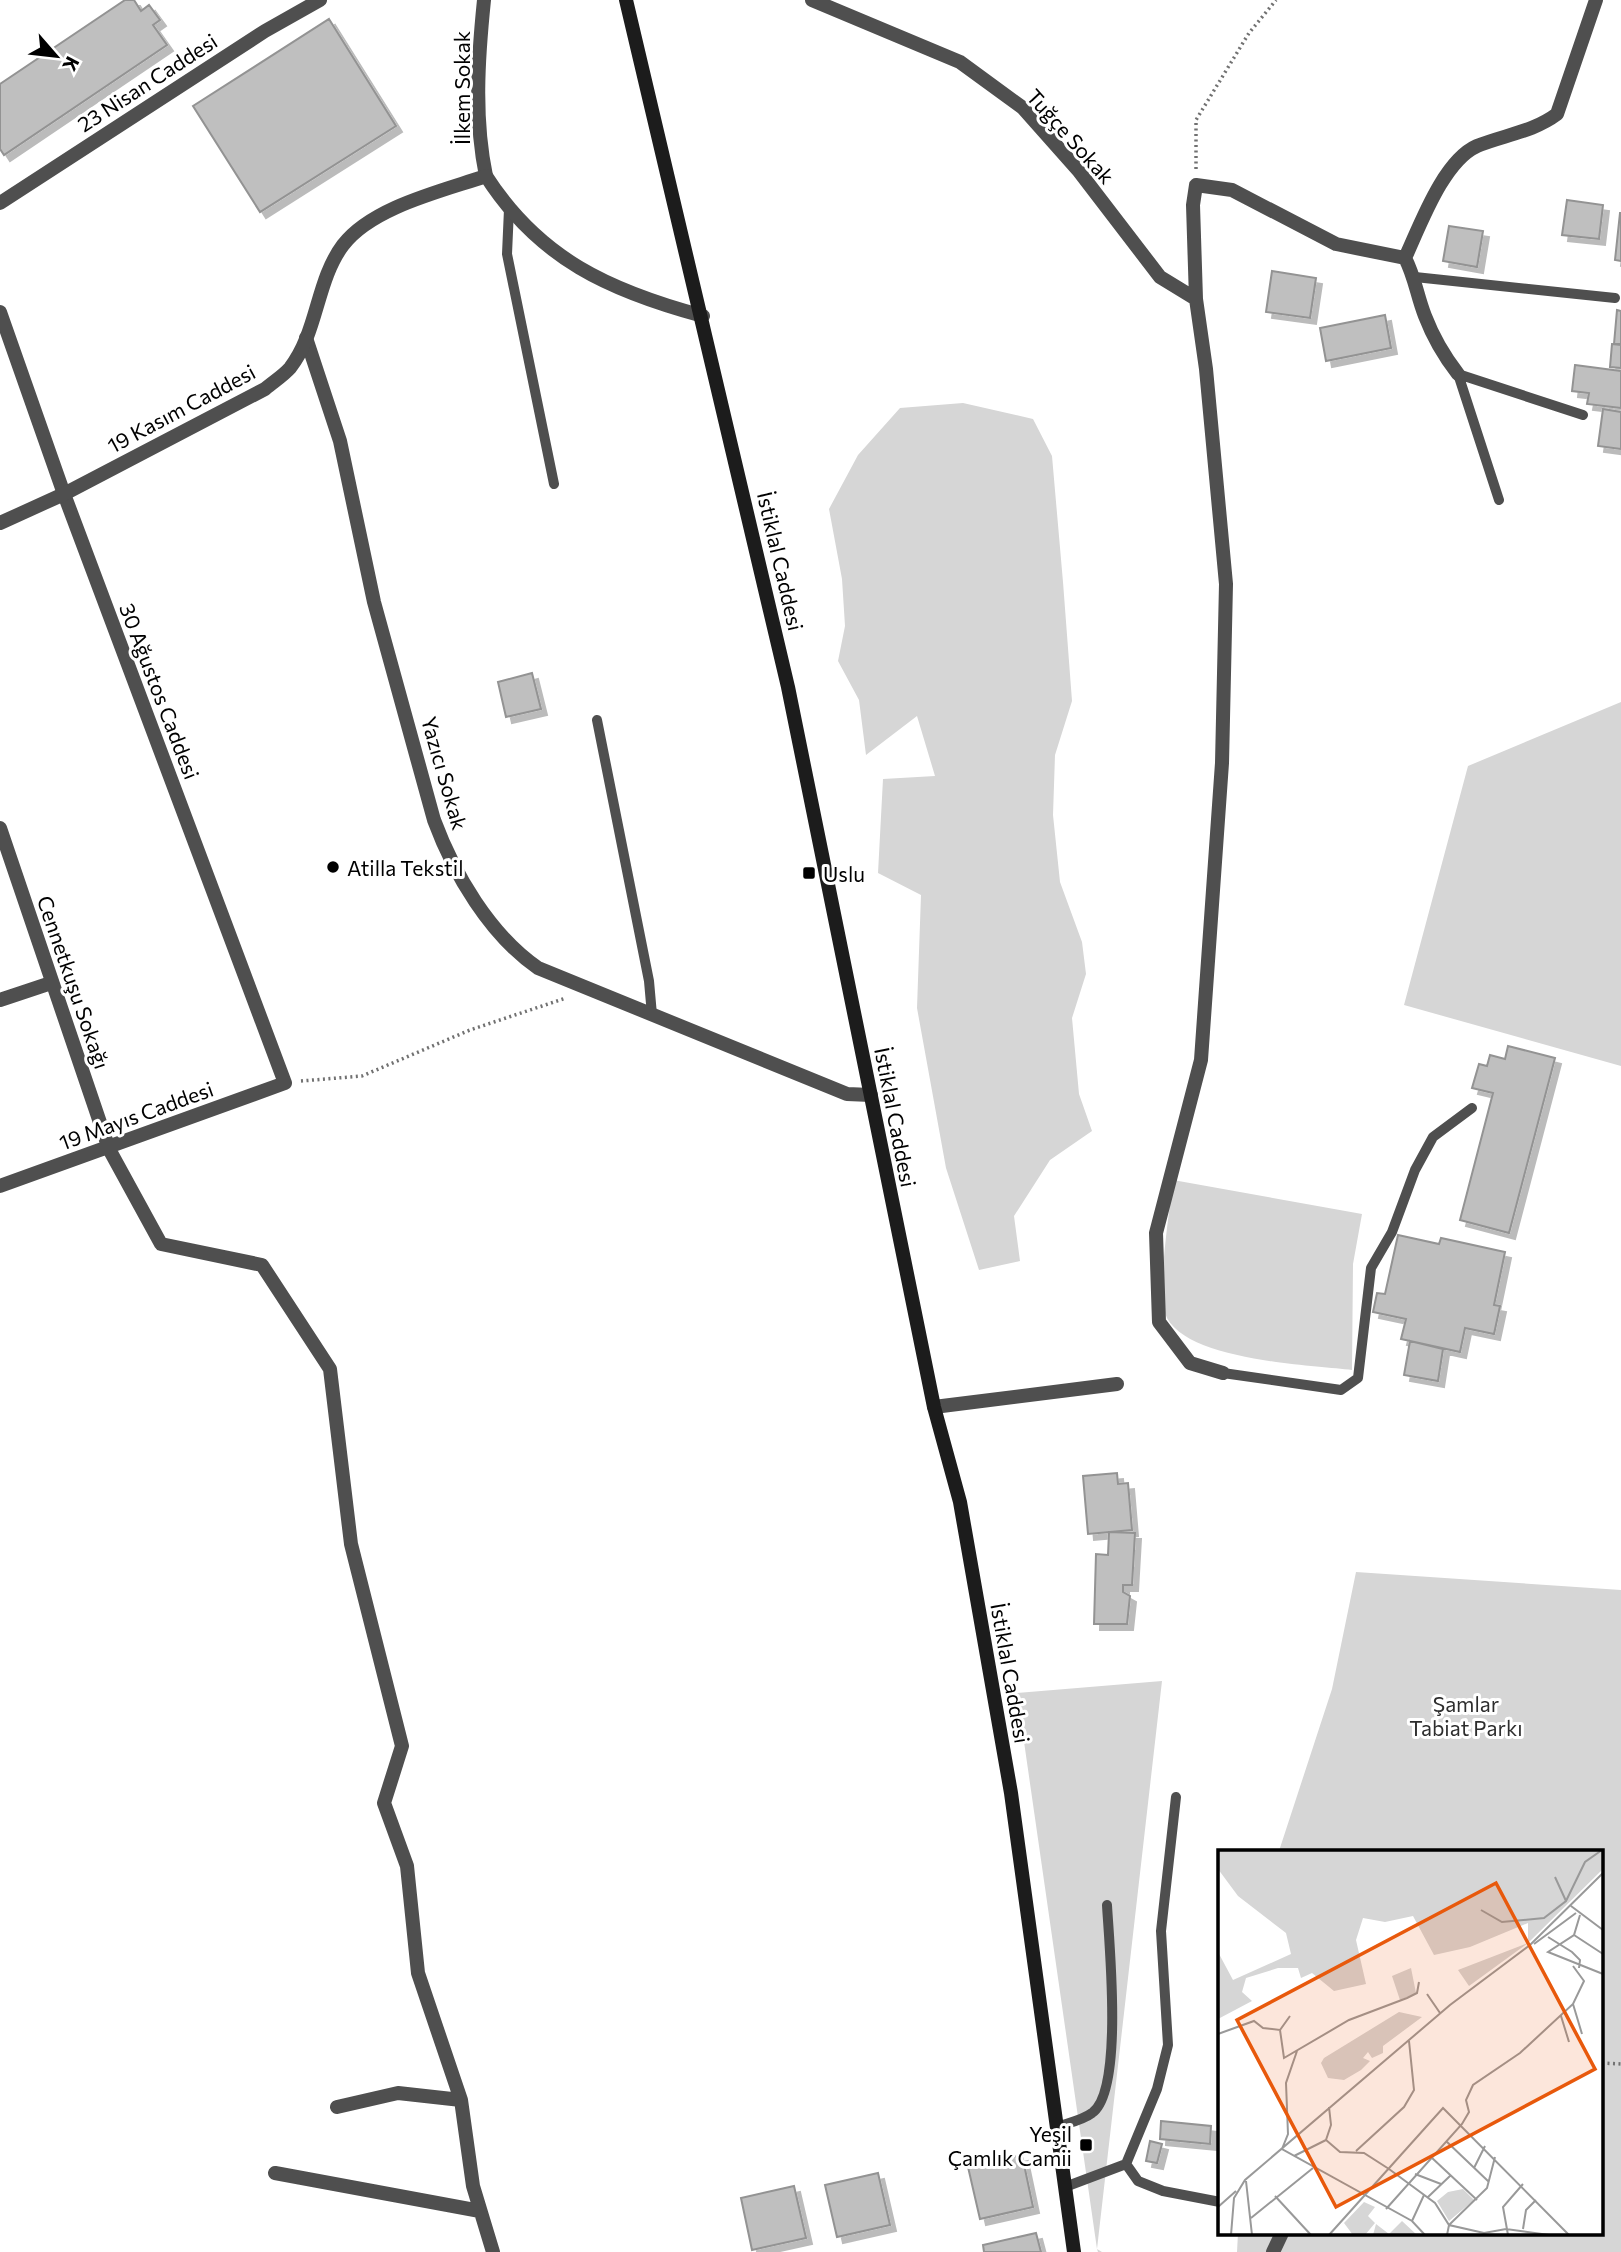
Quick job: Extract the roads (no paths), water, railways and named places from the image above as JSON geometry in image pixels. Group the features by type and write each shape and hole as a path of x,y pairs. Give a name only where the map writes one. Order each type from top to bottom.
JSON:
{"main road":[{"name":"İstiklal Caddesi","path":"626,0 703,316 788,687 934,1407 960,1502 1009,1780 1074,2252"}],"street":[{"name":"23 Nisan Caddesi","path":"0,203 265,31 320,0"},
{"name":"İlkem Sokak","path":"484,0 478,59 478,105 480,146 486,176"},
{"name":"Tuğçe Sokak","path":"812,0 960,62 1023,108 1078,170 1160,277 1196,299"},
{"path":"1405,258 1441,180 1474,147 1542,125 1557,114 1596,0"},
{"path":"486,176 509,209 569,263 614,288 703,316"},
{"name":"19 Kasım Caddesi","path":"0,523 64,494 265,389 289,368 306,338 325,280 342,246 360,228 399,206 486,176"},
{"path":"1223,1373 1190,1363 1159,1322 1156,1233 1201,1060 1222,763 1226,584 1206,369 1196,299 1193,205 1196,185 1232,190 1336,244 1405,258"},
{"path":"1405,258 1415,277 1424,314 1441,351 1458,374"},
{"name":"30 Ağustos Caddesi","path":"0,312 64,494 285,1083"},
{"name":"Yazıcı Sokak","path":"306,338 341,441 374,602 434,820 447,854 513,951 538,968 846,1094 871,1095"},
{"name":"Cennetkuşu Sokağı","path":"0,828 109,1149 161,1244 261,1265 330,1369 351,1544 402,1746 384,1803 407,1867 418,1973 461,2101 473,2186 493,2252"},
{"path":"0,1000 51,984"},
{"name":"19 Mayıs Caddesi","path":"0,1186 109,1149 285,1083"},
{"path":"934,1407 1117,1384"},
{"path":"337,2107 398,2093 461,2101"},
{"path":"275,2173 480,2211"},
{"path":"1273,2252 1282,2234"}],"lane":[{"path":"509,209 508,254 554,484"},
{"path":"1415,277 1615,298"},
{"path":"1458,374 1583,415"},
{"path":"1458,374 1499,500"},
{"path":"597,720 649,981 652,1015"},
{"path":"1223,1373 1341,1390 1358,1378 1371,1268 1392,1232 1415,1170 1433,1137 1472,1108"},
{"path":"1065,2187 1126,2164 1157,2089 1168,2045 1161,1931 1177,1797"},
{"path":"1057,2127 1094,2113 1103,2097 1113,2050 1107,1905"},
{"path":"1126,2164 1138,2181 1163,2191 1218,2202"}],"place":[{"name":"Atilla Tekstil","path":"333,867"},
{"name":"Uslu","path":"809,873"},
{"name":"Yeşil Çamlık Camii","path":"1086,2145"}],"park label":[{"name":"Şamlar Tabiat Parkı","path":"1466,1715"}]}
